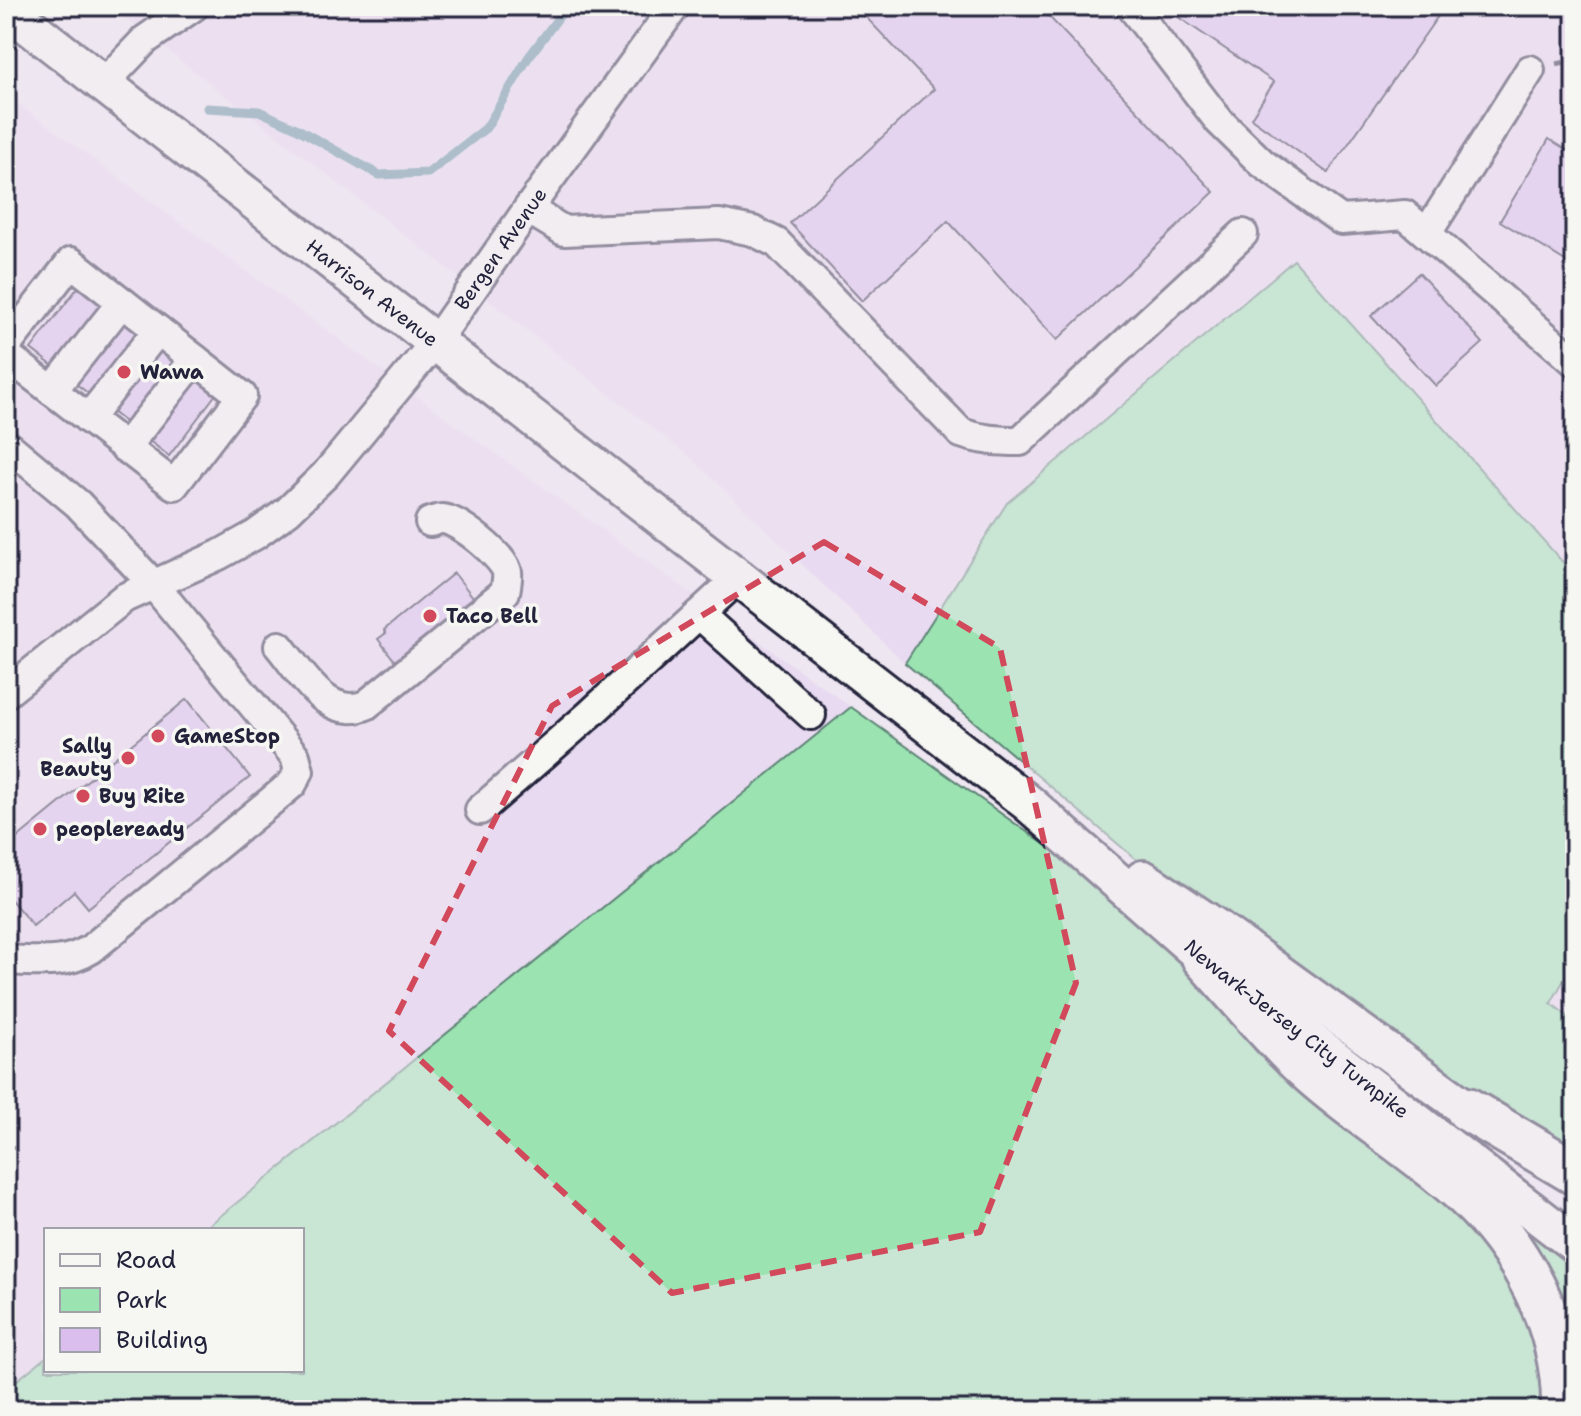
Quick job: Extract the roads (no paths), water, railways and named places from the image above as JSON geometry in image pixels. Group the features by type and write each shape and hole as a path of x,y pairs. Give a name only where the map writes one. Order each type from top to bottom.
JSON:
{"highway":[{"path":"1203,957 1310,1072 1452,1183 1495,1227 1522,1265 1545,1312 1560,1361 1563,1410"},
{"path":"1467,1109 1575,1173"}],"main road":[{"name":"Harrison Avenue","path":"6,8 739,577"},
{"name":"Newark-Jersey City Turnpike","path":"739,577 1028,803 1203,957 1575,1244"},
{"name":"Newark-Jersey City Turnpike","path":"1028,803 1218,929 1575,1191"}],"street":[{"path":"103,84 145,40 194,6"},
{"name":"Bergen Avenue","path":"6,693 124,598 219,555 255,535 288,511 326,474 436,341 675,6"},
{"path":"1131,6 1219,121 1262,163 1341,220 1405,215 1575,362"},
{"path":"1427,233 1530,70"},
{"path":"528,209 564,231 719,224 753,231 777,243 961,433 978,439 1001,441 1020,441 1243,234"},
{"path":"6,346 71,262 242,396 174,485 6,355"},
{"path":"52,391 122,302"},
{"path":"88,419 158,330"},
{"path":"125,448 195,359"},
{"path":"6,444 78,504 153,584 295,756 299,771 292,784 91,949 77,958 61,962 6,960"},
{"path":"279,646 322,697 335,706 352,710 366,705 505,592 507,574 493,551 455,522 439,519 430,522"},
{"path":"480,810 739,577"},
{"path":"699,614 811,715"}],"waterway":[{"path":"207,108 259,111 296,128 379,175 428,173 486,128 528,58 567,6"}],"place":[{"name":"Wawa","path":"124,372"},
{"name":"Taco Bell","path":"430,616"},
{"name":"GameStop","path":"158,736"},
{"name":"Sally Beauty","path":"128,758"},
{"name":"Buy Rite","path":"83,796"},
{"name":"peopleready","path":"40,829"}]}
